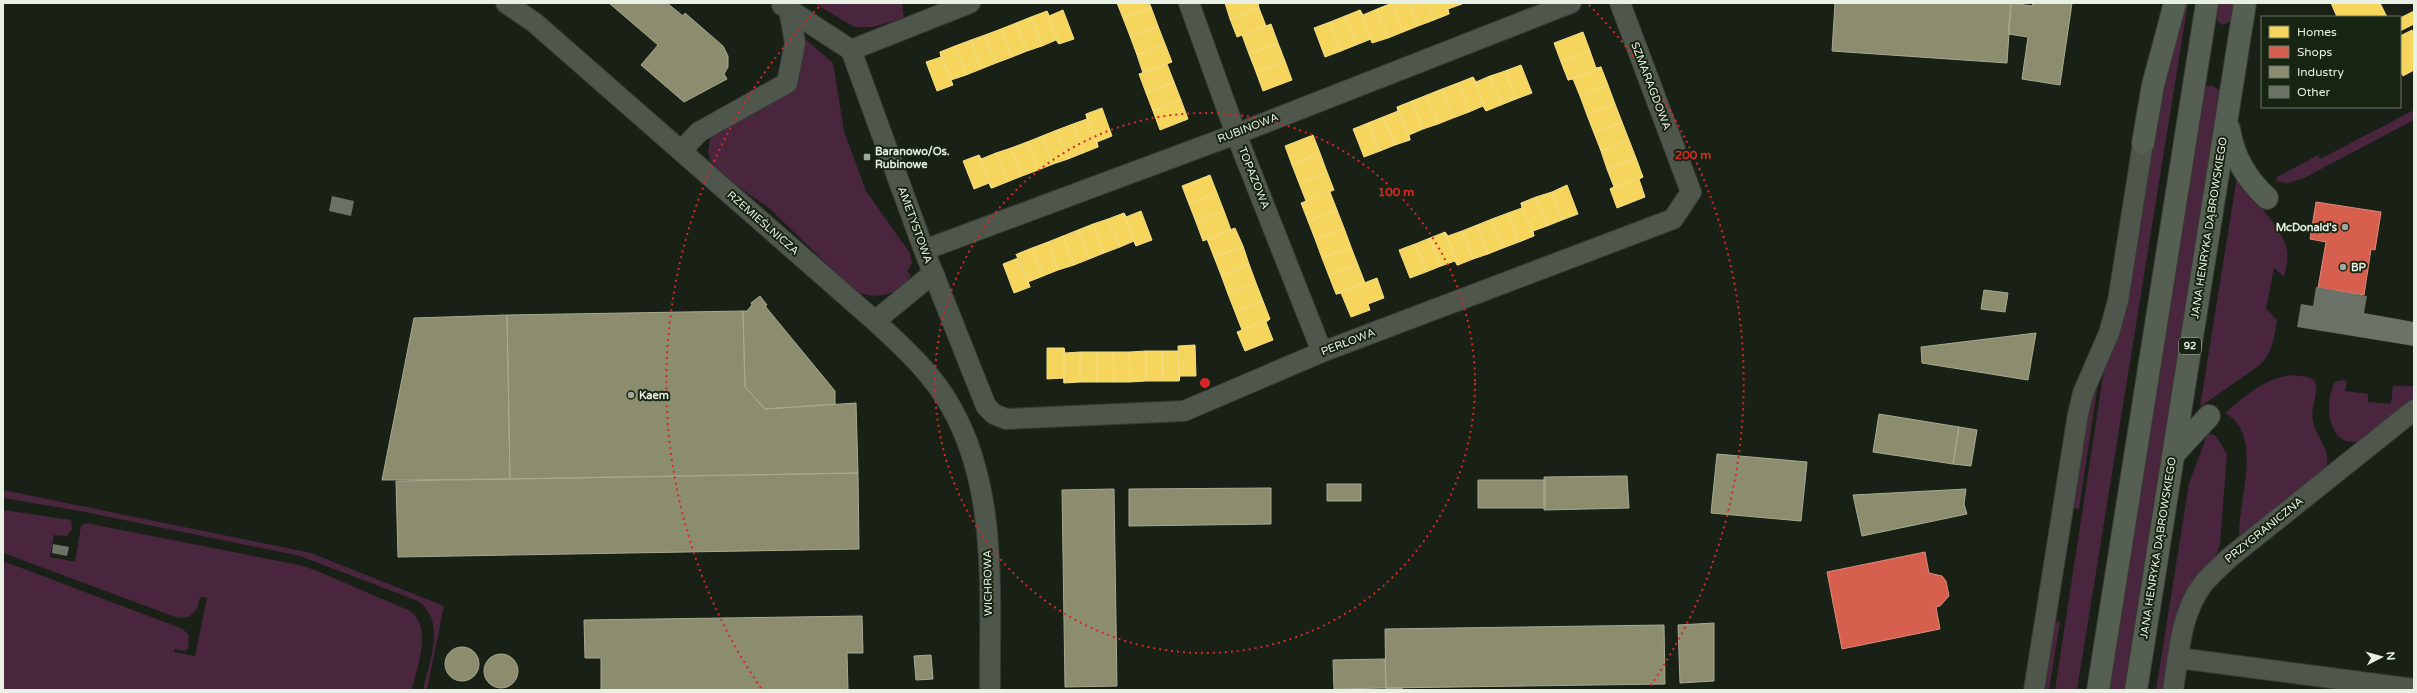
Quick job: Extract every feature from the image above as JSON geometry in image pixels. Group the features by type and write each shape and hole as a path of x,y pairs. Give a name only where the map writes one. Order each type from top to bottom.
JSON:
{"main road":[{"path":"2143,143 2153,85 2176,3"},
{"name":"JANA HENRYKA DĄBROWSKIEGO","path":"2136,690 2245,3"},
{"path":"2098,690 2206,9"},
{"path":"2227,114 2231,140 2239,164 2247,176 2267,198"},
{"path":"2173,455 2209,416"}],"street":[{"name":"RZEMIEŚLNICZA","path":"506,3 535,23 912,355 951,407 966,438 978,476"},
{"path":"784,6 850,50 970,3"},
{"name":"TOPAZOWA","path":"1189,3 1236,134 1322,352"},
{"name":"RUBINOWA","path":"924,250 1236,134 1571,3"},
{"name":"SZMARAGDOWA","path":"1620,3 1691,192"},
{"path":"681,151 699,132 787,83 795,43 784,6"},
{"name":"AMETYSTOWA","path":"850,50 924,250 986,406"},
{"path":"2034,690 2078,414 2083,392 2109,333 2118,301 2143,143"},
{"name":"PERŁOWA","path":"986,406 994,414 1006,419 1184,411 1322,352 1673,219 1691,192"},
{"path":"875,321 882,313 925,280 935,276"},
{"name":"PRZYGRANICZNA","path":"2173,690 2182,631 2190,604 2203,584 2229,558 2414,410"},
{"name":"WICHROWA","path":"978,476 984,503 987,540 990,690"},
{"path":"2178,658 2414,689"}],"shaded area":[{"path":"814,3 902,3 904,18 873,27 854,27"},
{"path":"2181,3 2188,3 2077,690 2055,690 2107,350"},
{"path":"2218,3 2235,3 2231,21 2222,25 2217,20"},
{"path":"803,37 833,63 844,131 866,191 910,253 912,263 907,272 911,275 900,287 886,294 871,296 855,291 770,209 736,185 711,162 708,152 710,139 734,121 785,93 798,81"},
{"path":"2207,86 2213,86 2221,91 2124,690 2108,690 2204,89"},
{"path":"2414,110 2414,120 2302,179 2287,183 2276,181 2277,177 2318,155 2320,159"},
{"path":"2237,177 2264,211 2283,239 2287,250 2286,266 2284,277 2274,268 2266,309 2277,320 2268,355 2260,365 2200,407"},
{"path":"2101,364 2079,509 2069,507 2082,427"},
{"path":"2292,375 2308,377 2315,381 2316,390 2312,417 2315,428 2326,451 2326,469 2239,539 2239,524 2246,470 2246,453 2244,437 2237,423 2225,413 2248,394 2264,384"},
{"path":"2341,380 2347,381 2345,391 2368,394 2368,402 2391,404 2393,386 2414,386 2414,401 2367,438 2350,441 2341,438 2335,432 2331,423 2329,412 2331,391 2335,382"},
{"path":"2208,433 2216,436 2227,454 2220,544 2166,690 2156,690 2189,483"},
{"path":"3,490 311,553 444,606 427,690 423,690 432,655 434,631 432,620 427,610 418,601 300,556 80,511 3,498"},
{"path":"4,510 71,520 72,529 67,536 54,535 50,557 75,562 81,526 86,523 299,565 315,570 410,611 417,618 421,627 422,637 420,659 412,690 3,690 3,561 183,629 189,636 188,649 185,651 175,649 174,652 195,656 207,598 200,597 197,609 189,617 178,618 3,553"},
{"path":"2051,621 2060,622 2049,690 2040,690"}],"building: Homes":[{"path":"1117,3 1149,3 1151,7 1123,18"},
{"path":"1225,3 1258,3 1259,8 1230,19"},
{"path":"1392,3 1410,3 1418,26 1403,32"},
{"path":"1392,3 1403,32 1388,38 1377,9"},
{"path":"1410,3 1427,3 1434,20 1418,26"},
{"path":"1427,3 1444,3 1449,14 1434,20"},
{"path":"1444,3 1462,4 1448,9 1449,14"},
{"path":"2331,3 2380,3 2386,16 2337,16"},
{"path":"1151,7 1158,26 1130,36 1123,18"},
{"path":"1259,8 1266,26 1237,37 1230,19"},
{"path":"1377,9 1388,38 1372,43 1360,10 1363,15"},
{"path":"1063,10 1074,39 1059,44 1047,11 1049,16"},
{"path":"1360,10 1371,39 1356,45 1345,16"},
{"path":"1047,11 1059,44 1056,40 1042,46 1031,17"},
{"path":"2414,11 2414,24 2401,30 2401,18"},
{"path":"1345,16 1356,45 1341,51 1330,22"},
{"path":"1031,17 1042,46 1027,51 1016,23"},
{"path":"1330,22 1341,51 1325,57 1314,28"},
{"path":"1016,23 1027,51 1012,57 1001,29"},
{"path":"1271,24 1278,43 1249,54 1242,35"},
{"path":"1158,26 1165,44 1137,55 1130,36"},
{"path":"1001,29 1012,57 996,63 985,35"},
{"path":"2412,30 2414,34 2414,70 2403,76 2401,72 2401,36"},
{"path":"1583,32 1590,51 1561,62 1554,43"},
{"path":"985,35 996,63 981,69 971,40"},
{"path":"971,40 981,69 966,75 955,46"},
{"path":"1278,43 1285,61 1256,72 1249,54"},
{"path":"1165,44 1172,62 1143,73 1137,55"},
{"path":"955,46 966,75 951,80 940,52"},
{"path":"1590,51 1596,68 1601,67 1568,80 1561,62"},
{"path":"940,52 953,85 937,91 926,62 941,57"},
{"path":"1285,61 1292,80 1263,91 1256,72"},
{"path":"1167,64 1174,82 1146,93 1139,74"},
{"path":"1521,65 1532,93 1516,99 1505,71"},
{"path":"1601,67 1608,85 1580,96 1573,79 1568,80"},
{"path":"1505,71 1516,99 1501,105 1490,76"},
{"path":"1490,76 1501,105 1486,111 1473,77 1476,82"},
{"path":"1473,77 1486,111 1483,106 1469,112 1458,83"},
{"path":"1174,82 1181,100 1153,111 1146,93"},
{"path":"1458,83 1469,112 1453,118 1442,89"},
{"path":"1608,85 1615,104 1587,115 1580,96"},
{"path":"1442,89 1453,118 1438,124 1427,95"},
{"path":"1427,95 1438,124 1423,129 1412,101"},
{"path":"1181,100 1188,119 1160,130 1153,111"},
{"path":"1412,101 1423,129 1409,135 1410,140 1397,107"},
{"path":"1615,104 1622,122 1594,133 1587,115"},
{"path":"1397,107 1410,140 1395,145 1383,117 1398,111"},
{"path":"1102,108 1112,136 1097,142 1098,147 1086,114"},
{"path":"1086,114 1098,147 1083,153 1073,124 1087,119"},
{"path":"1383,117 1395,145 1380,151 1368,123"},
{"path":"1622,122 1629,140 1601,151 1594,133"},
{"path":"1368,123 1380,151 1364,157 1353,129"},
{"path":"1073,124 1083,153 1068,159 1057,130"},
{"path":"1057,130 1068,159 1053,164 1042,136"},
{"path":"1313,135 1320,153 1292,165 1285,146"},
{"path":"1042,136 1053,164 1038,170 1027,142"},
{"path":"1629,140 1636,158 1607,169 1601,151"},
{"path":"1027,142 1038,170 1022,176 1011,148"},
{"path":"1011,148 1022,176 1007,182 996,153"},
{"path":"996,153 1007,182 992,188 979,155 981,159"},
{"path":"1320,153 1327,172 1299,183 1292,165"},
{"path":"979,155 992,188 989,183 974,189 963,161"},
{"path":"1636,158 1643,177 1610,189 1614,187 1607,169"},
{"path":"1327,172 1334,190 1306,201 1299,183"},
{"path":"1210,175 1217,193 1189,204 1182,186"},
{"path":"1643,177 1639,179 1645,197 1617,208 1610,189"},
{"path":"1567,185 1578,214 1562,220 1552,192"},
{"path":"1330,192 1337,210 1308,221 1301,203"},
{"path":"1552,192 1562,220 1547,226 1536,197"},
{"path":"1217,193 1224,211 1196,222 1189,204"},
{"path":"1536,197 1547,226 1533,231 1534,236 1521,203"},
{"path":"1521,203 1534,236 1519,242 1508,213 1522,208"},
{"path":"1337,210 1344,228 1315,239 1308,221"},
{"path":"1141,211 1152,240 1136,246 1124,213 1126,217"},
{"path":"1224,211 1231,230 1203,241 1196,222"},
{"path":"1124,213 1136,246 1134,241 1120,247 1108,219"},
{"path":"1508,213 1519,242 1503,248 1492,219"},
{"path":"1108,219 1120,247 1104,253 1093,224"},
{"path":"1492,219 1503,248 1488,254 1477,225"},
{"path":"1093,224 1104,253 1089,259 1078,230"},
{"path":"1477,225 1488,254 1473,259 1462,231"},
{"path":"1235,228 1243,246 1214,257 1207,239"},
{"path":"1344,228 1351,247 1322,258 1315,239"},
{"path":"1078,230 1089,259 1074,265 1063,236"},
{"path":"1462,231 1473,259 1458,265 1445,232 1448,236"},
{"path":"1445,232 1458,265 1455,261 1441,266 1430,238"},
{"path":"1063,236 1074,265 1058,270 1048,242"},
{"path":"1430,238 1441,266 1426,272 1415,244"},
{"path":"1048,242 1058,270 1043,276 1032,248"},
{"path":"1415,244 1426,272 1410,278 1399,250"},
{"path":"1243,246 1249,264 1221,275 1214,257"},
{"path":"1351,247 1358,265 1329,276 1322,258"},
{"path":"1032,248 1043,276 1028,282 1017,254"},
{"path":"1018,258 1030,287 1014,293 1003,264"},
{"path":"1249,264 1256,283 1228,294 1221,275"},
{"path":"1358,265 1365,283 1336,294 1329,276"},
{"path":"1377,278 1384,298 1368,304 1370,310 1351,317 1341,293 1336,294"},
{"path":"1256,283 1263,301 1235,312 1228,294"},
{"path":"1263,301 1270,319 1242,330 1235,312"},
{"path":"1270,319 1266,322 1273,340 1245,351 1237,332"},
{"path":"1195,345 1196,376 1180,376 1179,381 1178,346"},
{"path":"1047,348 1064,348 1064,378 1047,379"},
{"path":"1064,348 1065,353 1080,352 1080,382 1064,383"},
{"path":"1146,351 1146,381 1130,382 1129,352"},
{"path":"1146,351 1162,351 1163,381 1146,381"},
{"path":"1162,351 1178,351 1179,381 1163,381"},
{"path":"1080,352 1097,352 1097,382 1080,382"},
{"path":"1097,352 1113,352 1114,382 1097,382"},
{"path":"1113,352 1129,352 1130,382 1114,382"}],"building: Shops":[{"path":"2316,202 2381,212 2375,250 2371,249 2364,295 2318,288 2326,242 2310,239"},
{"path":"1925,552 1929,573 1942,576 1946,581 1949,596 1940,606 1936,607 1940,629 1842,649 1827,572"}],"building: Industry":[{"path":"609,3 667,3 683,16 685,13 723,46 728,56 728,67 724,74 727,79 684,102 641,65 658,45"},
{"path":"1835,3 2011,3 2007,63 1832,51"},
{"path":"2011,3 2032,6 2033,3 2072,3 2060,85 2022,79 2028,37 2008,34"},
{"path":"1984,290 2008,293 2005,312 1981,309"},
{"path":"760,296 767,305 765,306 835,391 835,404 765,409 745,387 743,311 747,311 752,305 751,303"},
{"name":"Kaem","path":"743,311 745,387 765,409 856,403 858,473 510,479 507,315"},
{"path":"507,315 510,479 382,480 414,318"},
{"path":"2036,333 2028,380 1922,363 1921,347"},
{"path":"1879,414 1959,427 1953,464 1873,452"},
{"path":"1959,427 1977,430 1971,466 1953,464"},
{"path":"1717,454 1807,462 1801,521 1711,513"},
{"path":"858,473 859,549 398,557 396,481"},
{"path":"1627,476 1629,508 1544,510 1544,477"},
{"path":"1478,480 1545,480 1545,508 1478,508"},
{"path":"1327,484 1361,484 1361,501 1327,501"},
{"path":"1271,488 1271,524 1129,526 1129,489"},
{"path":"1114,489 1117,686 1065,687 1062,490"},
{"path":"1966,489 1964,504 1967,514 1862,536 1853,495"},
{"path":"862,616 863,653 847,653 848,690 601,690 601,658 585,658 584,620"},
{"path":"1714,623 1714,681 1680,683 1678,625"},
{"path":"1664,625 1665,684 1386,688 1385,629"},
{"path":"459,647 465,647 474,652 478,658 478,670 474,676 465,681 459,681 450,676 445,667 445,661 450,652"},
{"path":"498,654 504,654 513,659 517,665 517,677 513,683 504,688 498,688 489,683 484,674 484,668 489,659"},
{"path":"931,655 933,679 916,680 914,656"},
{"path":"1385,659 1386,688 1334,689 1333,660"},
{"path":"1386,688 1402,688 1402,690 1386,690"}],"building: Other":[{"path":"332,196 354,201 351,216 329,211"},
{"path":"2316,287 2367,296 2364,313 2414,322 2414,346 2297,327 2301,304 2313,306"},
{"path":"53,544 69,547 67,556 52,553"}],"place":[{"name":"Baranowo/Os. Rubinowe","path":"867,157"},
{"name":"McDonald's","path":"2345,227"},
{"name":"BP","path":"2343,267"},
{"name":"Kaem","path":"631,395"}]}
